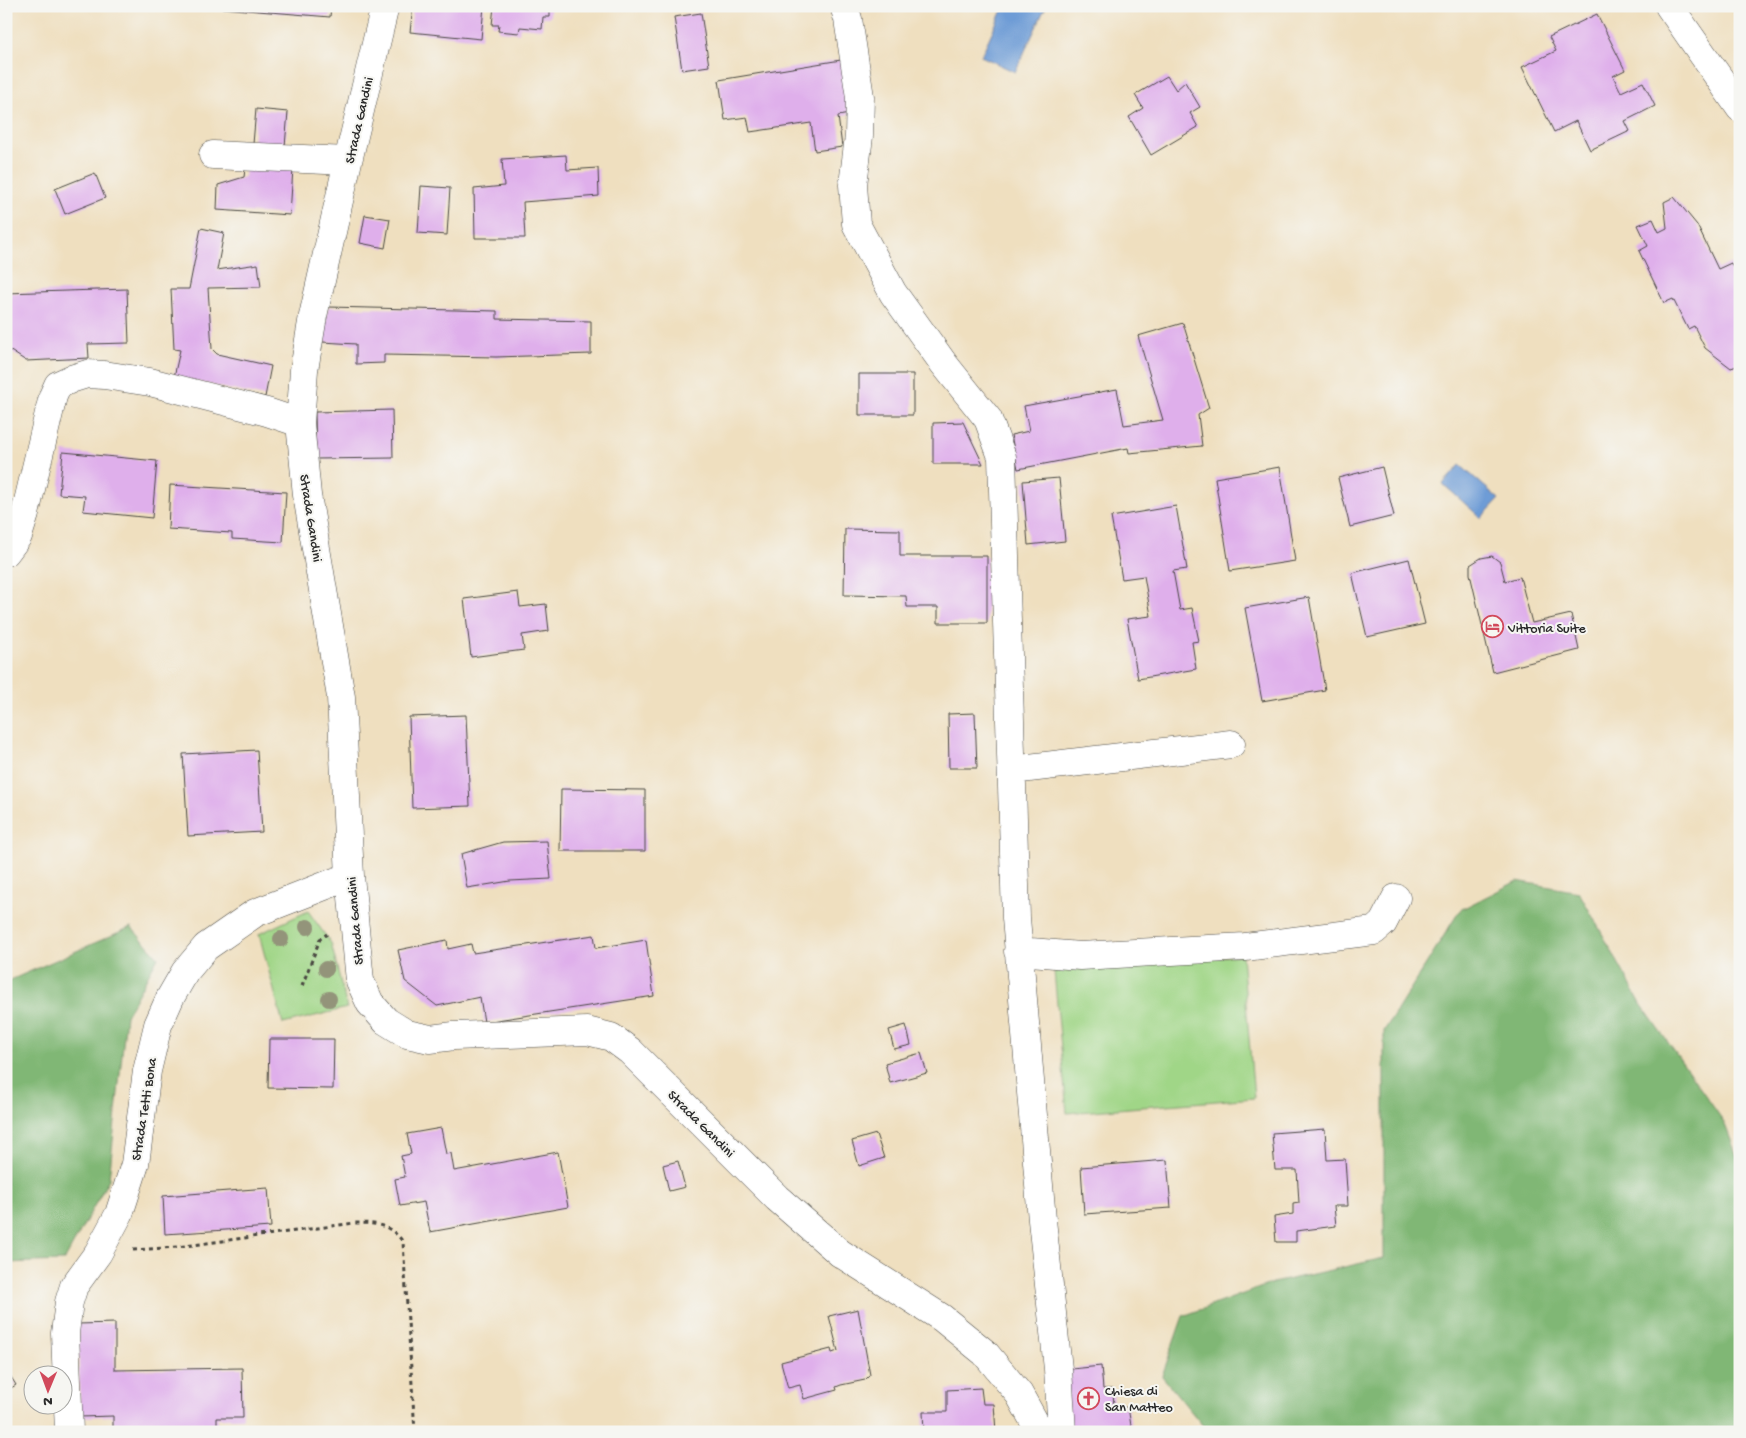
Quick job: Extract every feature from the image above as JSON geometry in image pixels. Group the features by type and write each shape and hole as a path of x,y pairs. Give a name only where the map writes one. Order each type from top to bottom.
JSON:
{"street":[{"name":"Strada Gandini","path":"385,6 313,316 305,361 300,423 307,495 341,697 350,876 360,981 370,1003 386,1021 407,1034 430,1039 454,1036 587,1030 610,1037 630,1051 777,1198 840,1253 942,1318 985,1353 1019,1394 1040,1432"},
{"path":"844,6 848,19 860,97 860,136 853,185 856,224 893,293 944,364 988,419 1002,457 1018,951 1062,1432"},
{"path":"1669,6 1740,108"},
{"path":"213,155 348,161"},
{"path":"6,552 18,536 25,514 53,396 58,385 71,379 87,374 150,382 267,412 300,423"},
{"path":"1012,770 1232,744"},
{"name":"Strada Tetti Bona","path":"69,1432 65,1333 69,1302 74,1286 98,1253 119,1214 134,1164 147,1071 158,1025 185,972 206,947 255,913 350,876"},
{"path":"1018,951 1080,956 1245,946 1374,931 1383,923 1396,898"}],"path":[{"path":"302,986 320,939 354,916"},
{"path":"98,1253 178,1247 354,1223 376,1224 396,1232 403,1242 415,1432"}],"green space":[{"path":"1517,881 1579,892 1641,1004 1724,1122 1740,1164 1740,1432 1208,1432 1162,1376 1183,1316 1273,1283 1384,1258 1384,1031 1460,910"},
{"path":"308,911 331,943 347,1008 283,1024 259,934"},
{"path":"131,927 158,957 126,1016 109,1179 64,1261 6,1263 6,982"},
{"path":"1242,955 1254,1098 1067,1113 1054,971"}],"water":[{"path":"1004,6 1046,6 1015,72 981,56"},
{"path":"1460,465 1499,499 1481,518 1443,484"}],"building":[{"path":"222,6 331,6 330,17 222,8"},
{"path":"413,6 484,6 481,39 410,32"},
{"path":"494,6 550,6 550,17 543,17 542,29 520,27 519,33 498,31 499,25 492,25"},
{"path":"701,13 709,66 682,70 674,17"},
{"path":"1597,14 1625,70 1613,76 1621,92 1643,82 1655,106 1625,121 1630,131 1590,150 1576,121 1554,132 1522,67 1556,51 1549,37"},
{"path":"847,59 855,113 838,116 842,147 815,151 811,123 750,132 747,117 725,120 719,80"},
{"path":"1167,76 1176,90 1185,82 1200,107 1190,113 1198,127 1151,155 1129,117 1143,108 1135,95"},
{"path":"256,109 288,112 285,146 253,144"},
{"path":"566,155 567,170 598,168 599,196 523,202 525,238 475,238 474,189 504,186 502,159"},
{"path":"293,168 290,215 217,210 218,185 244,177 245,169"},
{"path":"95,173 105,198 65,214 55,189"},
{"path":"421,186 450,188 447,235 418,233"},
{"path":"1674,197 1697,225 1718,269 1731,263 1740,280 1740,365 1731,368 1705,348 1694,326 1688,329 1673,299 1664,303 1639,251 1648,246 1638,225 1653,219 1659,232 1667,228 1664,202"},
{"path":"365,215 390,219 385,248 360,243"},
{"path":"201,228 224,233 217,270 258,264 261,287 208,288 212,349 217,354 271,366 265,397 174,377 180,350 174,349 171,289 189,289"},
{"path":"127,289 129,343 88,344 89,358 26,361 6,348 6,293"},
{"path":"328,307 497,311 497,319 591,321 591,354 496,357 384,355 384,363 356,364 356,344 322,342"},
{"path":"1183,323 1209,408 1198,415 1202,446 1129,453 1128,448 1018,469 1011,435 1029,431 1024,406 1117,389 1124,425 1163,420 1138,336"},
{"path":"859,374 913,374 913,415 859,415"},
{"path":"392,410 393,458 316,459 315,412"},
{"path":"963,422 983,464 933,464 933,423"},
{"path":"63,452 157,461 152,518 83,511 85,496 59,494"},
{"path":"1280,467 1295,561 1230,571 1215,478"},
{"path":"1382,467 1394,516 1350,527 1338,478"},
{"path":"1059,478 1065,541 1028,545 1023,481"},
{"path":"170,485 286,492 283,542 232,539 232,533 168,529"},
{"path":"1176,506 1187,569 1173,571 1180,610 1192,608 1199,641 1192,642 1196,669 1138,679 1127,619 1151,616 1144,576 1122,579 1111,517"},
{"path":"845,529 900,530 900,556 987,556 987,623 938,623 938,607 907,607 906,596 844,595"},
{"path":"1492,556 1500,562 1505,581 1520,577 1532,623 1571,614 1579,650 1493,672 1470,574 1470,565 1481,558"},
{"path":"1409,559 1425,624 1367,637 1352,573"},
{"path":"518,592 520,607 546,604 549,631 522,635 524,650 471,657 464,599"},
{"path":"1309,597 1325,690 1262,701 1245,608"},
{"path":"975,713 977,768 949,768 948,714"},
{"path":"466,715 470,806 412,808 409,717"},
{"path":"257,750 262,832 188,836 183,754"},
{"path":"561,789 645,790 645,851 560,851"},
{"path":"547,841 551,879 510,881 467,888 461,854 503,842"},
{"path":"594,935 596,948 646,940 654,996 484,1022 480,997 437,1006 405,981 398,950 447,940 448,949 471,944 473,953"},
{"path":"906,1025 911,1045 894,1049 889,1030"},
{"path":"269,1039 334,1039 333,1089 268,1088"},
{"path":"921,1053 927,1073 890,1083 885,1063"},
{"path":"441,1128 446,1154 451,1153 454,1171 558,1152 568,1207 430,1232 424,1202 400,1206 395,1179 405,1177 401,1156 411,1154 407,1134"},
{"path":"1325,1129 1327,1160 1345,1159 1348,1206 1334,1206 1336,1226 1296,1231 1296,1242 1276,1242 1274,1217 1293,1214 1293,1204 1299,1203 1297,1170 1275,1170 1272,1133"},
{"path":"876,1134 884,1158 859,1166 852,1141"},
{"path":"1167,1160 1171,1208 1084,1214 1081,1167"},
{"path":"678,1161 685,1187 669,1191 663,1165"},
{"path":"268,1188 271,1227 165,1234 163,1196"},
{"path":"858,1309 870,1375 865,1380 841,1385 836,1387 837,1390 804,1399 800,1385 788,1388 781,1362 831,1349 832,1353 838,1351 829,1316"},
{"path":"115,1323 115,1370 242,1368 243,1418 217,1418 217,1429 113,1431 113,1416 80,1417 78,1324"},
{"name":"Chiesa di San Matteo","path":"1101,1366 1103,1389 1113,1389 1114,1408 1128,1407 1132,1432 1068,1432 1062,1370"},
{"path":"6,1369 16,1385 6,1391"},
{"path":"981,1388 983,1404 994,1404 996,1432 924,1432 923,1412 947,1412 947,1390"}],"place":[{"name":"Vittoria Suite","path":"1492,627"},
{"name":"Chiesa di San Matteo","path":"1089,1398"}]}
